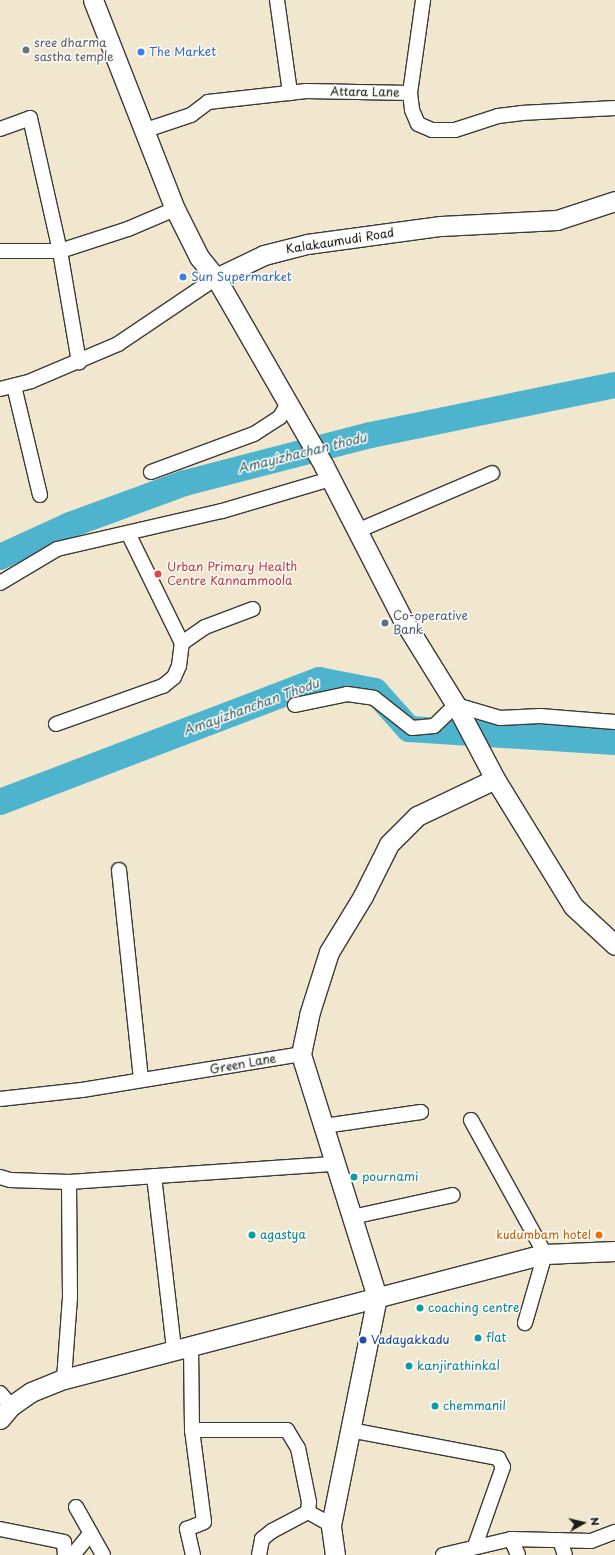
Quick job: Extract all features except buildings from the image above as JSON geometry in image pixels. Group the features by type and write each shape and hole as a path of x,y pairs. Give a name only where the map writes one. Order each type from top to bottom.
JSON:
{"street":[{"path":"93,0 143,131 175,209 199,257 216,278 292,410 358,531 402,618 456,705 495,779 573,906 615,945"},
{"path":"277,0 290,93"},
{"path":"410,93 423,0"},
{"name":"Attara Lane","path":"143,131 191,115 208,102 290,93 410,93 412,110 418,124 432,130 455,130 498,116 521,113 615,108"},
{"path":"0,128 30,118 60,251 79,362"},
{"name":"Kalakaumudi Road","path":"0,389 14,386 79,362 118,344 216,278 264,255 307,244 441,226 557,220 615,201"},
{"path":"0,251 60,251 128,229 175,209"},
{"path":"14,386 40,495"},
{"path":"151,472 254,434 292,410"},
{"path":"358,531 492,472"},
{"path":"0,583 57,549 222,511 327,473"},
{"path":"56,724 163,686 174,677 179,666 182,643 128,533"},
{"path":"182,643 205,627 253,609"},
{"path":"295,704 347,694 374,698 412,728 434,726 456,705"},
{"path":"456,705 500,718 540,716 615,722"},
{"path":"335,1555 331,1525 377,1297 302,1054 309,1015 329,952 363,896 389,844 417,816 495,779"},
{"path":"120,870 141,1078"},
{"name":"Green Lane","path":"0,1099 82,1090 141,1078 184,1074 302,1054"},
{"path":"324,1126 421,1112"},
{"path":"471,1120 545,1254 525,1323"},
{"path":"0,1177 10,1180 69,1182 336,1164"},
{"path":"154,1176 183,1348 204,1522 188,1529 193,1555"},
{"path":"64,1379 70,1297 69,1182"},
{"path":"352,1216 453,1195"},
{"path":"4,1406 31,1392 64,1379 545,1254 615,1251"},
{"path":"192,1430 286,1430 298,1448 309,1502 308,1512"},
{"path":"350,1430 498,1458 502,1467 475,1546"},
{"path":"76,1507 103,1555"},
{"path":"308,1512 331,1525"},
{"path":"259,1555 262,1540 272,1531 308,1512"},
{"path":"0,1529 64,1542 65,1555"},
{"path":"442,1555 475,1546 510,1539 591,1541 615,1532"},
{"path":"73,1555 91,1534"},
{"path":"510,1539 518,1555"},
{"path":"560,1540 565,1555"}],"waterway":[{"name":"Amayizhachan thodu","path":"0,557 70,525 185,483 371,435 615,385"},
{"name":"Amayizhanchan Thodu","path":"0,802 319,680 375,691 409,729 615,742"}],"place":[{"name":"sree dharma sastha temple","path":"26,50"},
{"name":"The Market","path":"141,52"},
{"name":"Sun Supermarket","path":"183,277"},
{"name":"Urban Primary Health Centre Kannammoola","path":"158,574"},
{"name":"Co-operative Bank","path":"385,623"},
{"name":"pournami","path":"354,1177"},
{"name":"agastya","path":"252,1235"},
{"name":"kudumbam hotel","path":"599,1235"},
{"name":"coaching centre","path":"420,1308"},
{"name":"flat","path":"478,1338"},
{"name":"Vadayakkadu","path":"363,1340"},
{"name":"kanjirathinkal","path":"409,1366"},
{"name":"chemmanil","path":"435,1406"}]}
